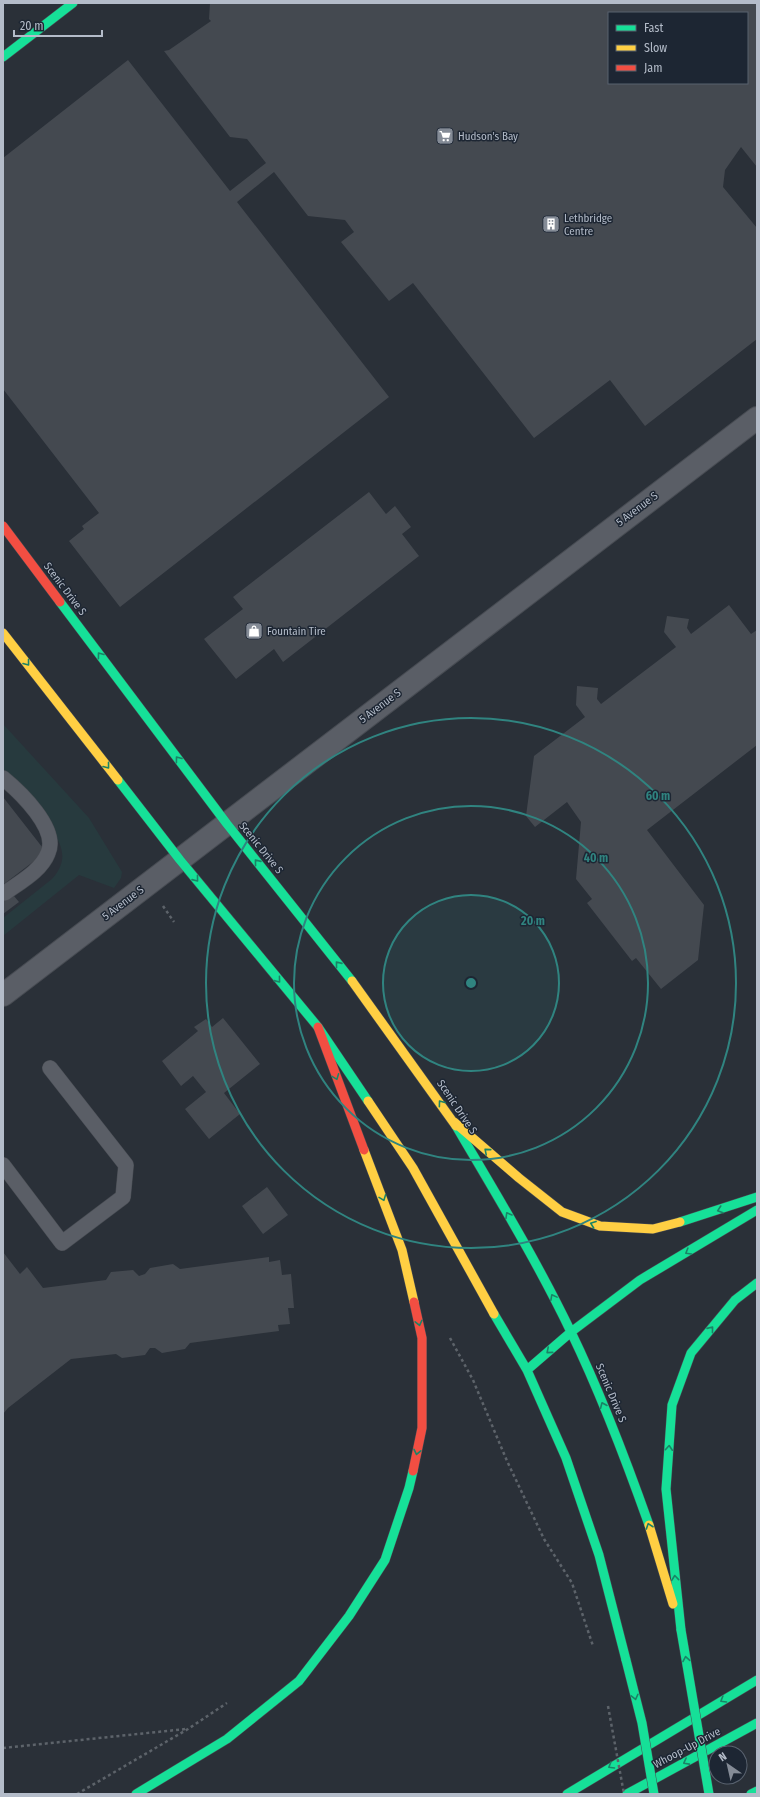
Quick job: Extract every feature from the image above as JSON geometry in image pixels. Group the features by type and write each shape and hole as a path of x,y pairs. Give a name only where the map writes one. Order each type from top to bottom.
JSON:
{"main road":[{"path":"3,57 73,3"},
{"name":"Scenic Drive S","path":"3,526 226,824 362,994 454,1122 514,1225 571,1332 624,1455 653,1538 681,1630 709,1794"},
{"path":"3,633 180,860 318,1027 413,1168 485,1299 527,1370 566,1458 599,1555 642,1723 654,1794"},
{"path":"136,1794 227,1739 299,1681 349,1616 385,1560 409,1488 422,1428 422,1338 402,1250 318,1027"},
{"path":"454,1122 562,1212 600,1226 653,1229 704,1215 757,1197"},
{"path":"527,1370 571,1332 640,1280 757,1210"},
{"path":"681,1630 666,1489 672,1405 691,1353 735,1300 757,1283"},
{"path":"567,1794 757,1680"},
{"name":"Whoop-Up Drive","path":"626,1794 757,1723"},
{"path":"751,1794 757,1791"}],"street":[{"name":"5 Avenue S","path":"3,995 757,418"}],"lane":[{"path":"3,778 32,808 45,825 51,839 49,853 38,868 6,893"},
{"path":"3,1165 62,1243 123,1197 126,1166 50,1068"}],"path":[{"path":"422,1338 449,1336 473,1380 507,1461 544,1539 572,1583 594,1650"},
{"path":"77,1794 188,1729 233,1698"},
{"path":"607,1702 626,1794"},
{"path":"3,1748 188,1729"}],"green space":[{"path":"3,724 89,818 122,872 121,878 114,888 79,875 3,936 3,918 52,879 59,869 62,859 62,850 54,833 3,777"}],"building":[{"path":"210,3 757,3 757,167 741,147 725,170 723,187 757,228 757,339 645,426 610,380 534,438 413,283 389,301 341,242 354,232 345,220 308,216 274,172 237,202 389,397 120,607 69,541 84,529 82,526 99,513 3,389 3,158 128,60 230,191 266,163 247,139 230,137 164,51 169,50 211,21 209,19"},
{"path":"369,492 386,514 395,506 411,527 402,534 419,556 283,662 274,649 236,679 204,639 243,609 233,597"},
{"path":"729,605 751,634 757,630 757,745 647,830 704,905 698,960 661,989 636,958 632,961 587,903 592,899 576,879 581,822 567,802 535,827 526,816 534,756 585,717 576,705 577,686 598,688 597,699 601,704 676,647 664,632 667,616 689,619 687,628 691,634"},
{"path":"3,797 46,852 4,884 19,902 3,914"},
{"path":"223,1018 260,1064 224,1093 240,1114 209,1139 185,1109 206,1092 193,1076 181,1086 162,1061 198,1031 194,1027 206,1019 212,1027"},
{"path":"267,1187 288,1215 263,1234 242,1206"},
{"path":"3,1252 20,1274 27,1267 43,1288 106,1280 111,1272 133,1270 139,1276 145,1274 150,1268 173,1264 180,1269 269,1257 269,1262 280,1260 282,1275 291,1274 294,1308 288,1308 290,1324 278,1325 279,1331 190,1343 185,1349 162,1353 155,1348 150,1348 145,1355 122,1358 116,1354 71,1359 8,1408 3,1414"}],"traffic: fast":[{"path":"3,57 73,3"},
{"path":"60,602 227,824 352,981"},
{"path":"118,780 180,860 318,1027 368,1101"},
{"path":"456,1126 501,1202 571,1332 613,1427 649,1525"},
{"path":"680,1222 757,1197"},
{"path":"527,1370 571,1332 640,1280 757,1210"},
{"path":"681,1630 666,1489 672,1405 691,1353 735,1300 757,1283"},
{"path":"494,1314 527,1370 566,1458 599,1555 626,1660"},
{"path":"136,1794 227,1739 299,1681 349,1616 385,1560 409,1488 413,1471"},
{"path":"681,1630 709,1794"},
{"path":"626,1660 642,1723 654,1794"},
{"path":"567,1794 757,1680"},
{"path":"627,1794 757,1723"},
{"path":"751,1794 757,1791"}],"traffic: slow":[{"path":"3,633 118,780"},
{"path":"352,981 456,1126"},
{"path":"368,1101 413,1168 494,1314"},
{"path":"454,1122 519,1178 562,1212 600,1226 653,1229 680,1222"},
{"path":"364,1150 402,1250 414,1302"},
{"path":"649,1525 673,1604"}],"traffic: jam":[{"path":"3,526 60,602"},
{"path":"318,1027 364,1150"},
{"path":"413,1471 422,1428 422,1338 414,1302"}],"place":[{"name":"Hudson's Bay","path":"445,136"},
{"name":"Lethbridge Centre","path":"551,224"},
{"name":"Fountain Tire","path":"254,631"}]}
